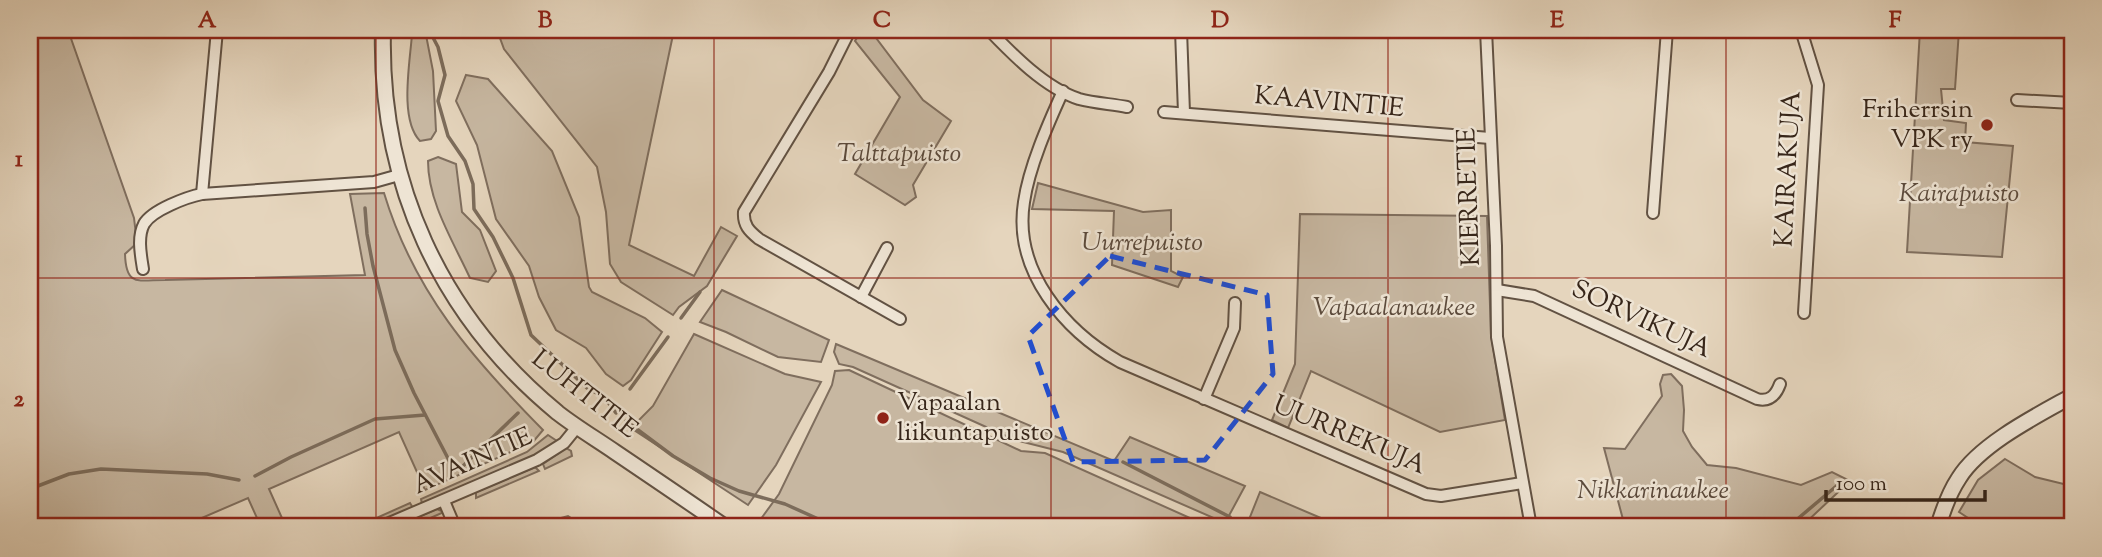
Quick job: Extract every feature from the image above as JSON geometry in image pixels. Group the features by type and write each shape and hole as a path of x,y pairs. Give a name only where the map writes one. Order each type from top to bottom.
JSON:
{"street":[{"path":"202,194 217,30"},
{"name":"LUHTITIE","path":"383,30 385,93 389,129 399,175 428,252 465,313 492,349 524,382 577,427 725,527"},
{"path":"850,30 829,72 744,212 743,220 759,239 900,319"},
{"path":"989,30 1025,65 1063,92 1078,98 1127,107"},
{"path":"1181,30 1184,113"},
{"name":"KIERRETIE","path":"1486,30 1497,337 1531,527"},
{"path":"1653,213 1667,30"},
{"name":"KAIRAKUJA","path":"1801,30 1818,85 1804,313"},
{"name":"UURREKUJA","path":"1063,92 1029,180 1023,205 1025,241 1037,277 1054,309 1095,347 1120,362 1434,496 1522,482"},
{"path":"2017,100 2072,103"},
{"name":"KAAVINTIE","path":"1164,112 1490,138"},
{"path":"143,269 140,240 144,224 182,199 202,194 374,182 399,175"},
{"path":"860,297 887,248"},
{"name":"SORVIKUJA","path":"1497,290 1534,296 1757,400 1773,397 1780,384"},
{"path":"1205,399 1234,328 1235,303"},
{"path":"1938,527 1951,491 1960,475 1974,461 2031,418 2072,396"},
{"name":"AVAINTIE","path":"380,527 537,460 564,443 577,427"},
{"path":"444,500 455,527"}],"highlighted area":[{"path":"1110,256 1267,295 1273,374 1205,460 1073,462 1028,336"}],"green space":[{"path":"30,30 68,30 134,218 137,243 125,254 131,277 148,281 365,275 350,194 384,193 412,262 448,322 492,377 543,430 533,442 425,490 399,432 269,489 286,527 261,527 248,498 181,527 30,527"},
{"path":"497,30 674,30 629,245 694,276 721,227 737,236 707,286 679,307 673,315 621,282 610,264 606,212 597,167 504,49"},
{"name":"Talttapuisto","path":"862,30 870,30 923,100 951,121 913,185 916,197 905,205 855,174 900,97 855,41"},
{"name":"Kairapuisto","path":"1920,30 1959,30 1955,89 1941,89 1944,120 1966,123 1965,142 2013,146 2002,257 1907,252"},
{"path":"412,34 426,35 433,71 436,131 431,139 420,141 410,119 408,105"},
{"path":"466,75 488,79 552,151 579,217 589,287 592,292 645,318 662,332 631,380 623,386 606,374 586,348 556,330 539,297 529,266 496,219 477,145 456,101"},
{"path":"438,157 456,164 462,212 480,230 496,271 488,282 470,278 437,206 428,161"},
{"name":"Uurrepuisto","path":"1038,183 1143,212 1171,210 1171,271 1183,277 1178,287 1112,265 1114,211 1032,209"},
{"name":"Vapaalanaukee","path":"1300,214 1487,216 1491,335 1505,420 1440,432 1311,371 1288,428 1272,420 1295,364"},
{"path":"722,290 829,340 821,362 778,357 700,322"},
{"path":"694,334 785,374 821,382 776,465 748,505 631,428 653,406"},
{"path":"836,344 1114,461 1130,437 1245,486 1225,523 1063,452 1015,440 853,367 839,364 834,352"},
{"name":"Vapaalan liikuntapuisto","path":"849,370 1021,451 1045,453 1210,527 755,527 779,494 832,385 835,371"},
{"name":"Nikkarinaukee","path":"1671,374 1682,386 1683,431 1707,465 1736,468 1801,485 1832,472 1850,481 1801,527 1625,527 1604,448 1625,449 1662,396 1660,384 1663,375"},
{"path":"548,435 557,441 541,453 422,504 421,499 527,452"},
{"path":"566,448 571,451 572,456 545,469 543,464"},
{"path":"2005,459 2035,477 2072,486 2072,527 1982,527 1959,512 1978,480"},
{"path":"535,467 539,471 476,498 476,492"},
{"path":"1260,492 1342,527 1246,527"},
{"path":"410,503 413,508 362,527 363,524"},
{"path":"437,509 444,512 410,527 394,527"},
{"path":"568,516 585,527 552,527 550,521"}],"waterway":[{"path":"429,30 438,47 445,75 438,101 448,136 465,161 473,184 474,209 493,237 513,278 531,335 587,388 604,397 616,413"},
{"path":"365,208 373,266 395,350 453,468 456,470 463,466 518,413"},
{"path":"681,318 700,292"},
{"path":"630,389 668,337"},
{"path":"255,476 375,419 425,415"},
{"path":"626,421 673,456 710,478 739,491 785,504 836,527"},
{"path":"1123,462 1230,517"},
{"path":"30,489 69,474 101,469 207,474 239,480"},
{"path":"1788,527 1840,483"},
{"path":"1243,523 1251,527"}],"place":[{"name":"Friherrsin VPK ry","path":"1987,125"},
{"name":"Vapaalan liikuntapuisto","path":"883,418"}]}
